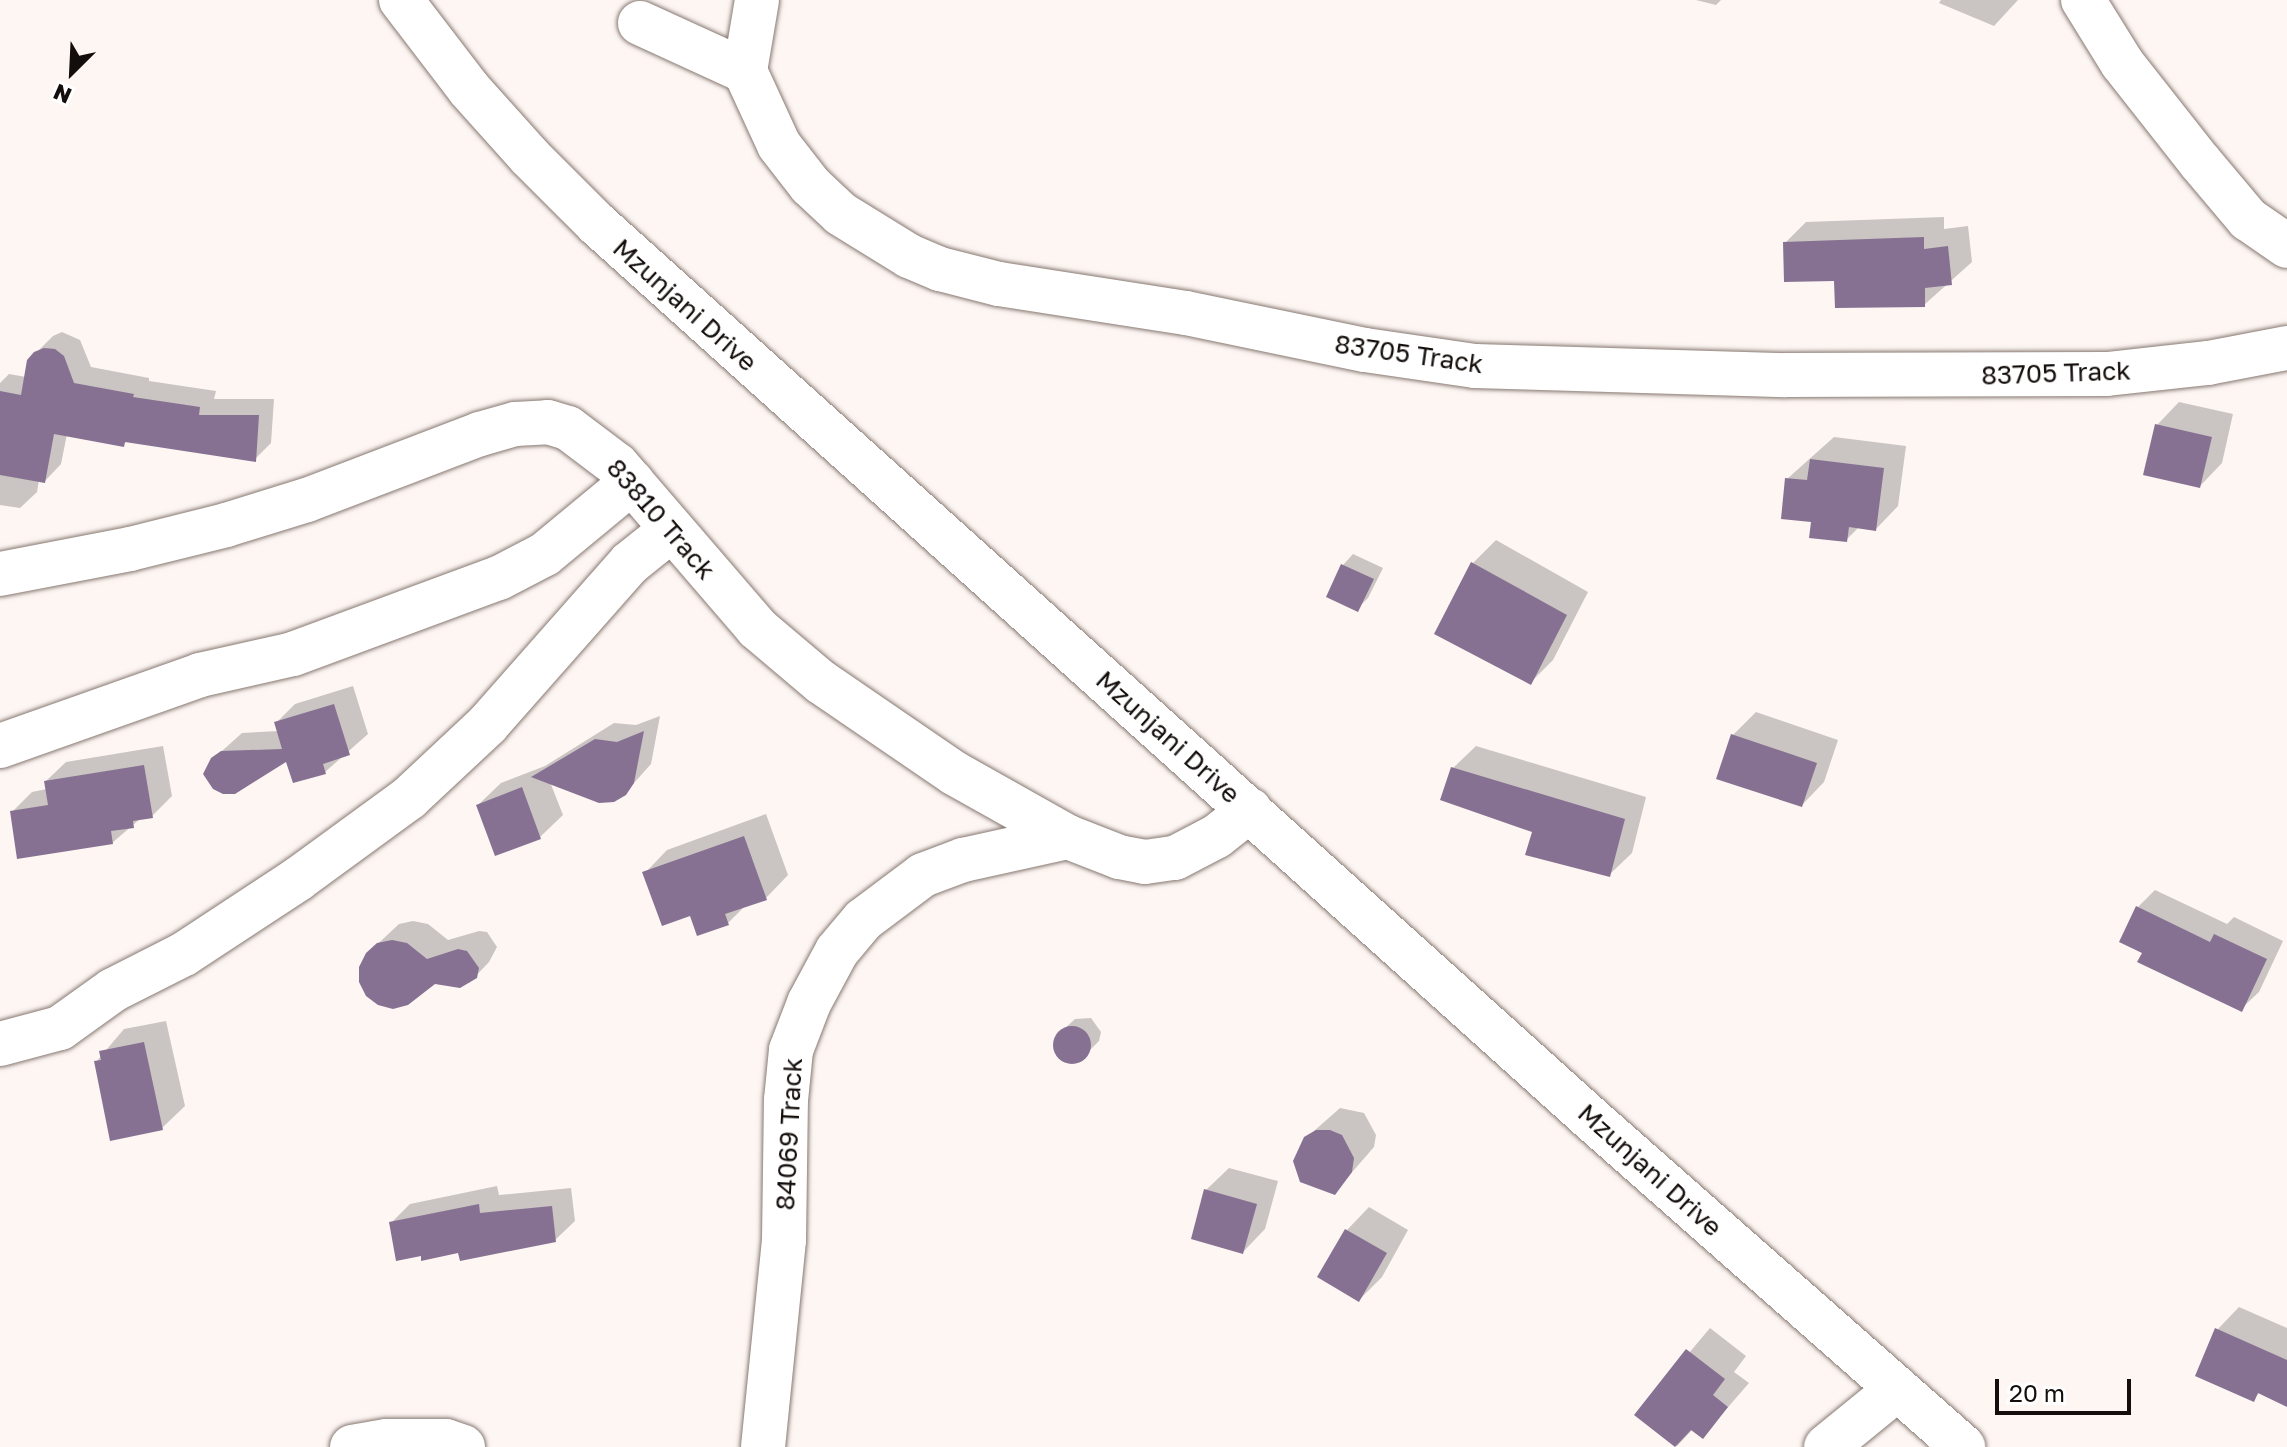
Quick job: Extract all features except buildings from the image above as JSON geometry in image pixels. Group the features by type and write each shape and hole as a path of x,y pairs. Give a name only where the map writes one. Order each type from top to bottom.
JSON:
{"street":[{"name":"Mzunjani Drive","path":"401,0 469,89 597,224 1589,1117 1963,1447"},
{"path":"640,23 745,71 757,0"},
{"path":"2083,0 2122,63 2200,162 2248,219 2287,246"},
{"name":"83705 Track","path":"745,71 779,145 810,185 841,214 909,256 940,269 999,284 1186,313 1365,350 1475,366 1786,375 1960,375 2107,374 2208,363 2287,348"},
{"name":"83810 Track","path":"0,574 130,549 226,525 307,500 515,424 548,422 568,428 617,465 757,628 821,682 954,773 1068,837 1119,857 1145,862 1175,858 1217,836 1250,810"},
{"path":"0,746 200,675 293,654 499,578 545,554 632,482"},
{"path":"0,1044 60,1028 113,990 184,954 298,879 409,798 487,725 630,563 671,530"},
{"name":"84069 Track","path":"763,1447 784,1240 786,1100 791,1050 809,1003 837,951 863,920 923,875 986,854 1068,837"},
{"path":"1826,1447 1897,1389"},
{"path":"352,1447 401,1441 446,1441 463,1447"}]}
